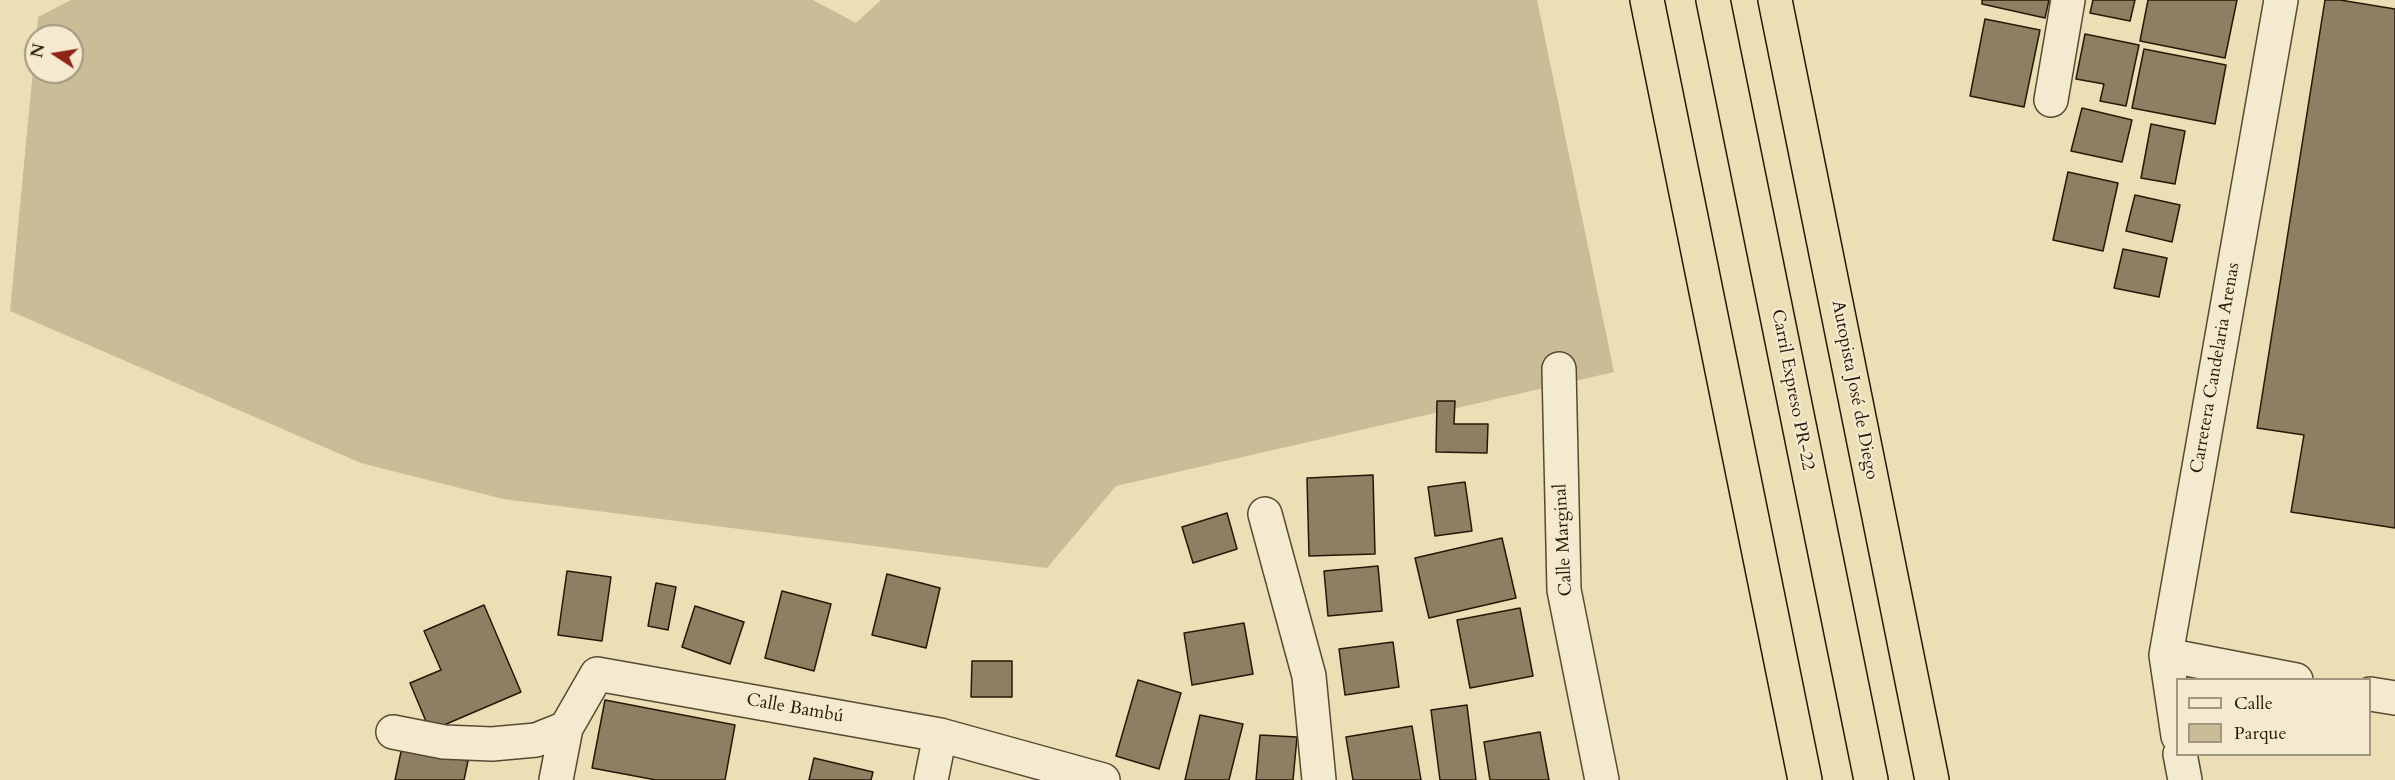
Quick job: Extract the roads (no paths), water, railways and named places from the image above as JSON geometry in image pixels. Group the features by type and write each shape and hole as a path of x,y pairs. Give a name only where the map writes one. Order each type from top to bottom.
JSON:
{"highway":[{"path":"1647,0 1805,780"},
{"name":"Carril Expreso PR-22","path":"1713,0 1871,780"},
{"name":"Autopista José de Diego","path":"1775,0 1932,780"}],"street":[{"path":"2051,100 2068,0"},
{"name":"Carretera Candelaria Arenas","path":"2176,722 2166,655 2281,0"},
{"name":"Calle Marginal","path":"1559,369 1564,591 1602,780"},
{"path":"1265,514 1309,676 1319,780"},
{"path":"2166,655 2286,678"},
{"name":"Calle Bambú","path":"556,780 566,728 597,674 940,735 1103,780"},
{"path":"2371,694 2395,698"},
{"path":"393,732 444,742 492,744 536,740 566,728"},
{"path":"931,780 940,735"},
{"path":"2180,756 2185,780"}]}
